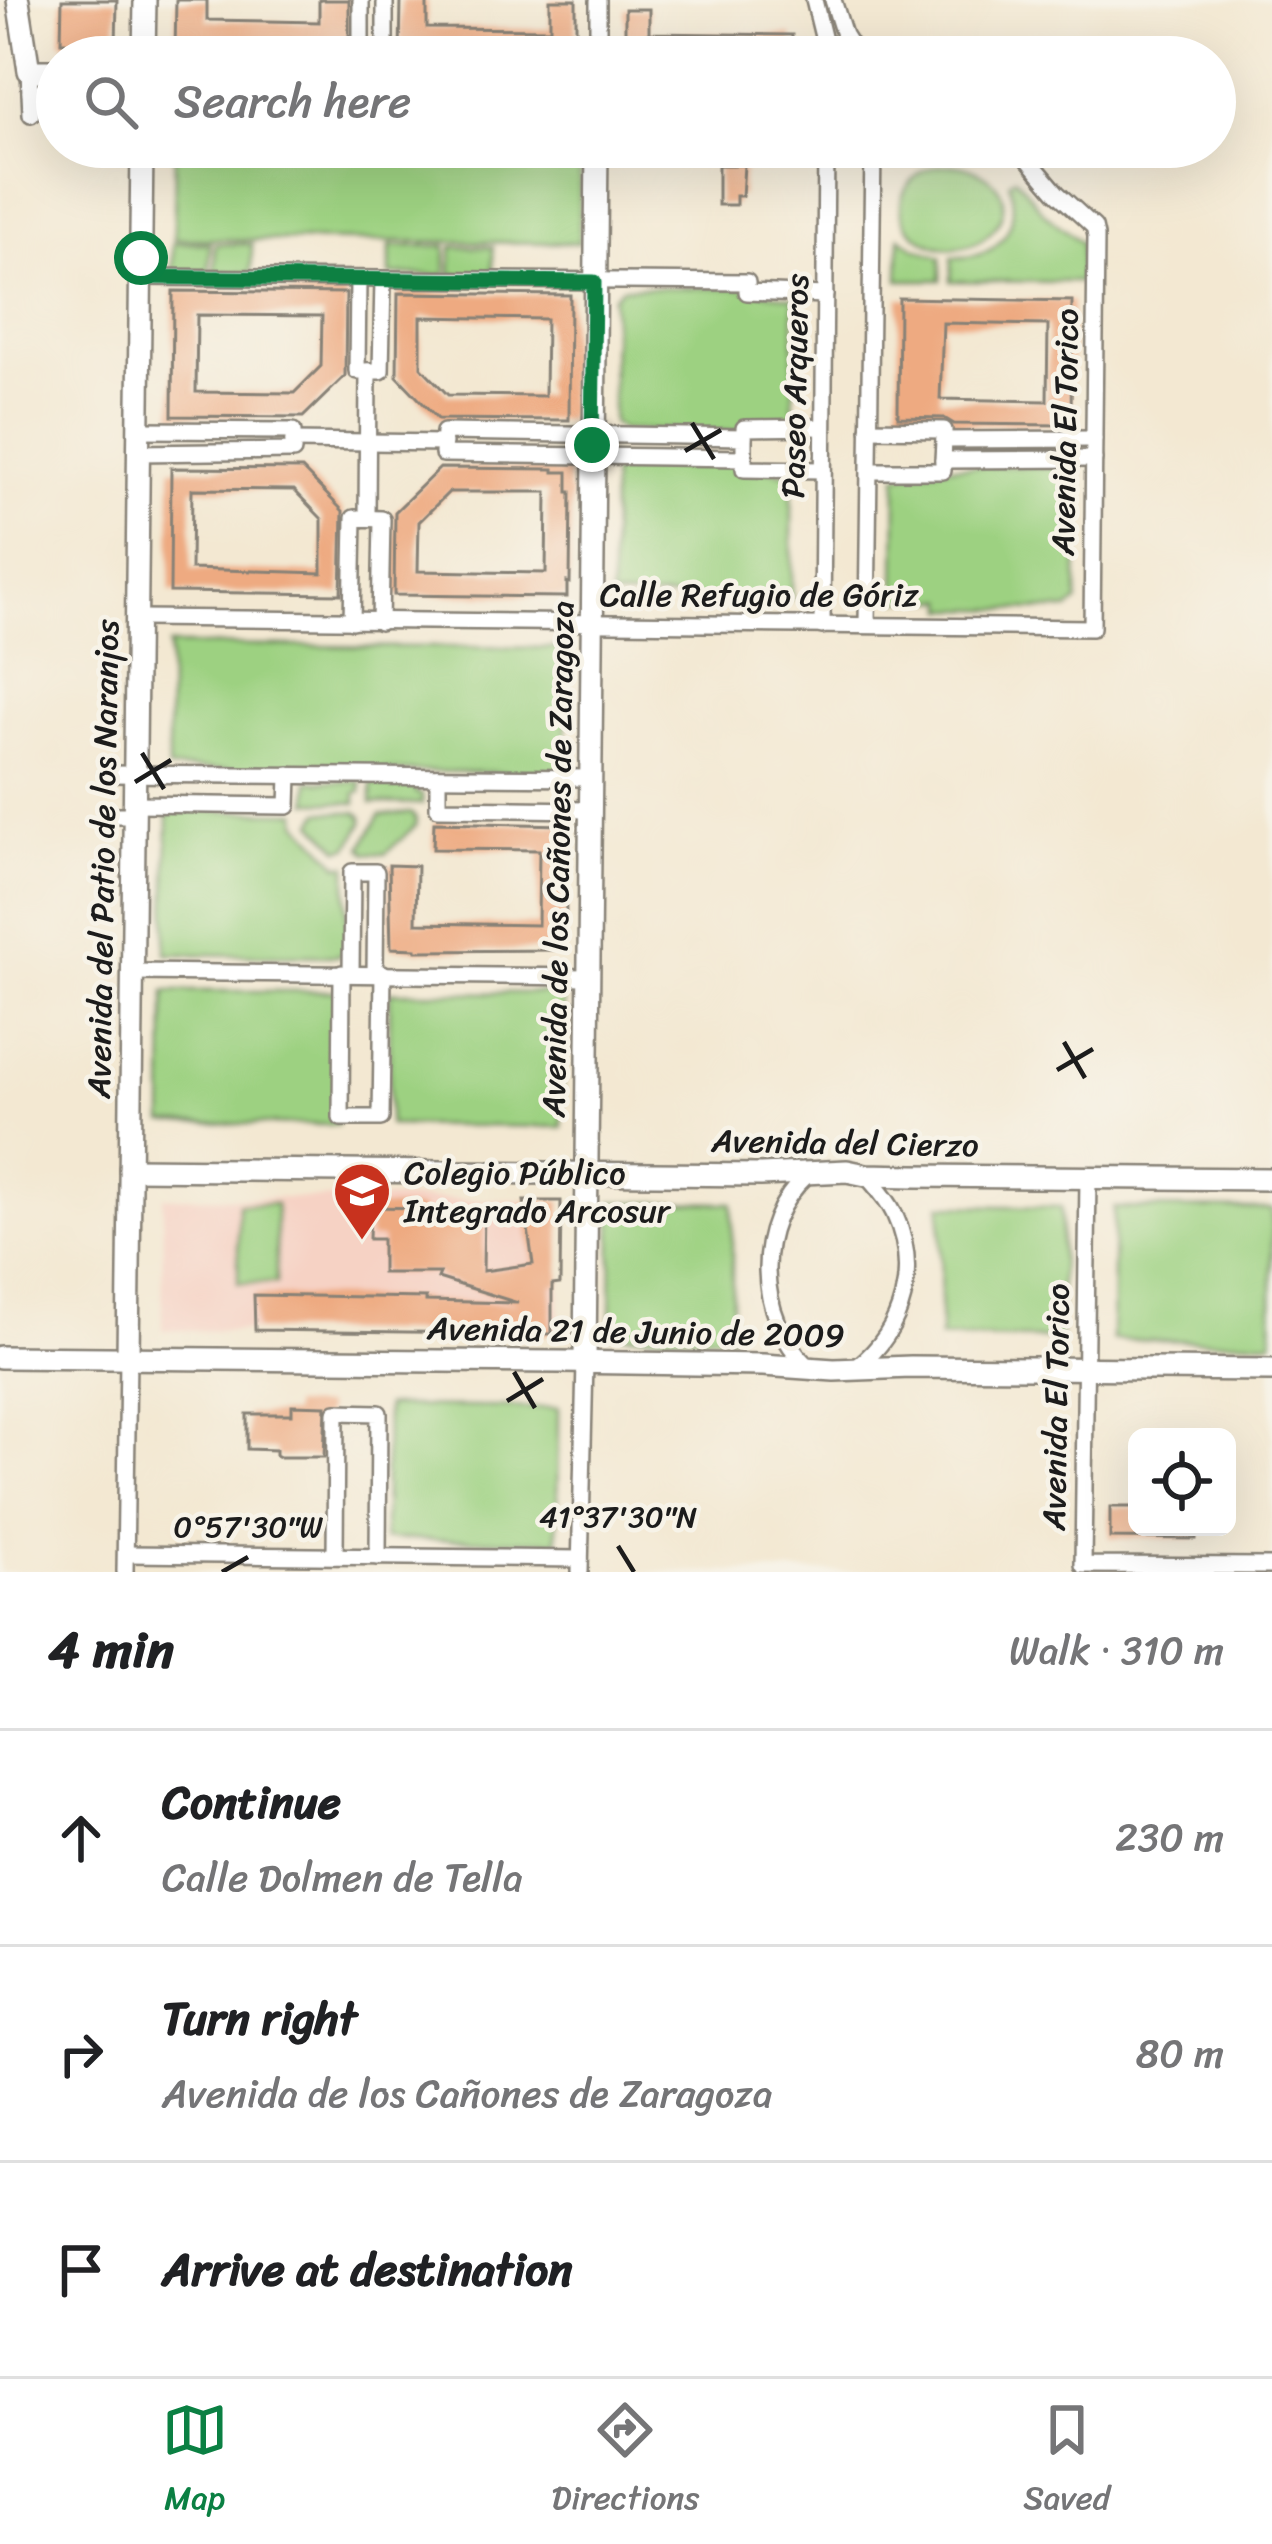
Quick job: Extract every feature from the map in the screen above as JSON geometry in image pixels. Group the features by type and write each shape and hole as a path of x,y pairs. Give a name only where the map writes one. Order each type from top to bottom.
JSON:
{"main road":[{"path":"18,0 29,81 36,78"},
{"path":"144,36 145,0"},
{"name":"Avenida del Patio de los Naranjos","path":"128,1358 142,168"},
{"name":"Avenida de los Cañones de Zaragoza","path":"585,1362 597,168"},
{"name":"Avenida del Cierzo","path":"130,1169 807,1175 847,1171 866,1175 1272,1179"},
{"name":"Avenida 21 de Junio de 2009","path":"0,1357 585,1362 834,1370 1272,1370"}],"street":[{"path":"361,0 361,36"},
{"path":"385,36 386,0"},
{"path":"598,0 598,36"},
{"path":"814,0 823,36"},
{"path":"833,0 845,36"},
{"path":"31,114 29,81 36,84"},
{"name":"Paseo Arqueros","path":"822,626 826,168"},
{"path":"867,625 873,168"},
{"name":"Avenida El Torico","path":"1036,168 1094,227 1096,236 1092,628"},
{"path":"140,277 747,282 747,292 825,295"},
{"path":"358,280 357,371 381,371 383,280"},
{"path":"367,518 368,371"},
{"path":"823,470 744,469 744,428 824,427"},
{"path":"869,429 944,430 943,471 869,471"},
{"path":"138,442 293,430 293,441 444,443 443,454 744,437"},
{"path":"944,440 1094,439"},
{"path":"592,445 744,458"},
{"path":"943,460 1094,459"},
{"path":"352,621 354,518 367,518 382,519 380,622"},
{"name":"Calle Refugio de Góriz","path":"139,618 1092,628"},
{"path":"106,774 591,778"},
{"path":"106,815 288,806 289,775"},
{"path":"438,777 437,808 590,810"},
{"path":"352,872 376,872 381,1118 341,1118 347,973 352,872"},
{"path":"134,972 589,976"},
{"path":"807,1175 787,1198 775,1224 767,1277 779,1328 808,1367"},
{"path":"857,1367 879,1348 894,1326 906,1267 894,1214 866,1175"},
{"name":"Avenida El Torico","path":"1088,1178 1083,1564 1272,1566"},
{"name":"Avenida del Patio de los Naranjos","path":"125,1572 128,1358"},
{"name":"Avenida de los Cañones de Zaragoza","path":"580,1566 585,1362"},
{"path":"341,1562 336,1412 379,1413 372,1562"},
{"path":"126,1554 580,1566"}],"shaded area":[{"name":"Colegio Público Integrado Arcosur","path":"163,1197 561,1201 559,1334 162,1330"}],"green space":[{"path":"175,168 580,168 579,243 174,239"},
{"path":"931,168 966,168 987,177 1001,193 1003,211 995,227 960,248 938,246 915,234 901,206 906,188"},
{"path":"1015,177 1045,214 1081,243 1080,282 951,281 952,257 983,253 1003,238 1012,213 1009,182"},
{"path":"900,237 941,257 941,280 899,280"},
{"path":"173,243 210,243 209,272 173,272"},
{"path":"215,244 252,244 251,273 215,272"},
{"path":"390,246 446,246 446,275 390,275"},
{"path":"452,247 493,247 493,275 451,275"},
{"path":"622,287 742,288 794,298 793,422 740,432 621,430 612,423 613,296"},
{"path":"621,462 740,463 792,475 792,599 611,597 612,471"},
{"path":"949,466 1069,467 1078,475 1077,602 1068,610 947,609 947,600 896,600 897,476"},
{"path":"169,645 568,648 565,773 168,769"},
{"path":"309,781 361,782 361,792 356,793 356,803 309,802"},
{"path":"372,782 416,783 422,804 372,803"},
{"path":"168,811 298,812 298,822 339,865 347,865 347,948 338,956 166,954"},
{"path":"320,812 357,812 362,817 349,847 340,849 314,823"},
{"path":"411,813 416,825 385,854 367,853 362,847 380,815"},
{"path":"165,991 338,991 337,1125 164,1123"},
{"path":"390,992 563,993 562,1127 389,1125"},
{"path":"612,1202 732,1203 732,1336 611,1335"},
{"path":"238,1204 276,1204 276,1283 238,1283"},
{"path":"941,1205 1061,1207 1060,1339 940,1338"},
{"path":"1114,1208 1272,1209 1272,1341 1112,1340"},
{"path":"386,1406 558,1408 557,1541 384,1539"}],"building":[{"path":"62,0 117,0 116,36 61,36"},
{"path":"176,0 207,0 207,20 319,22 319,0 349,0 349,36 175,36"},
{"path":"401,0 427,0 427,28 550,29 550,0 576,0 576,36 400,36"},
{"path":"625,9 649,9 649,33 792,35 792,36 625,36"},
{"path":"718,168 744,168 742,196 736,196 736,205 718,205"},
{"path":"173,291 346,293 345,376 303,417 172,416","holes":["197,315 322,316 321,366 294,393 196,392"]},
{"path":"398,293 570,295 569,420 438,419 397,376","holes":["421,317 546,319 545,396 448,395 421,367"]},
{"path":"899,298 1072,301 1071,425 954,424 944,418 898,417","holes":["943,323 1048,325 1047,401 940,399"]},
{"path":"171,468 302,469 343,511 341,594 170,592","holes":["192,489 294,490 322,519 322,573 191,569"]},
{"path":"440,468 568,472 567,597 394,595 395,512","holes":["449,492 547,492 546,573 418,571 419,522"]},
{"path":"434,822 565,825 563,950 391,948 389,865 417,866 416,923 538,925 539,850 433,849"},
{"path":"524,1201 561,1201 560,1284 552,1285 552,1334 255,1330 254,1295 518,1303 438,1278 440,1273 382,1273 382,1239 369,1239 370,1207 422,1208 422,1220 484,1207 483,1271 533,1264"},
{"path":"292,1405 326,1406 324,1457 280,1457 276,1450 247,1449 247,1414 292,1414"},
{"path":"1110,1507 1128,1507 1128,1536 1196,1536 1196,1539 1110,1538"}],"place":[{"name":"Colegio Público Integrado Arcosur","path":"362,1242"}],"route":[{"path":"141,258 140,277 594,282 592,445"}]}
